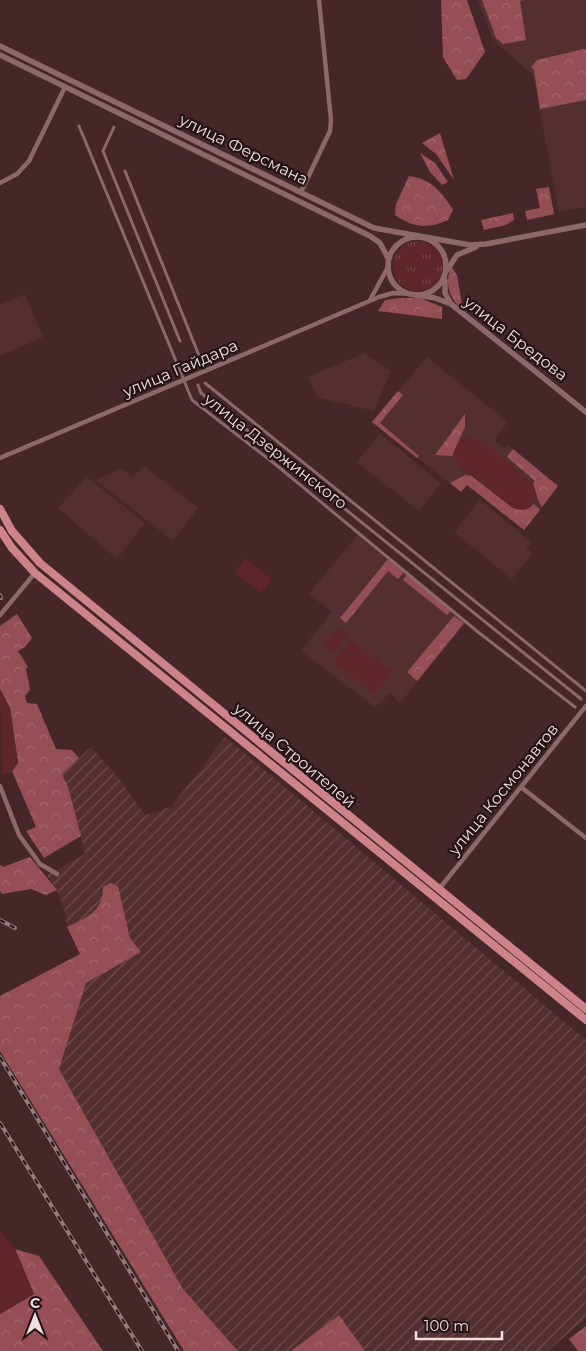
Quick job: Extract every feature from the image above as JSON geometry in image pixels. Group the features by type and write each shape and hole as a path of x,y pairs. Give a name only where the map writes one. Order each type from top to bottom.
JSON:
{"main road":[{"name":"улица Строителей","path":"0,509 12,531 40,563 586,1009"},
{"name":"улица Строителей","path":"0,530 12,548 35,573 586,1020"},
{"path":"119,640 126,633"},
{"path":"240,739 247,732"},
{"path":"433,897 439,889"},
{"path":"535,979 540,972"}],"street":[{"path":"297,200 330,131 331,120 319,0"},
{"name":"улица Ферсмана","path":"0,46 374,228 456,244 486,244 586,226"},
{"path":"9,59 13,52"},
{"name":"улица Ферсмана","path":"0,55 370,236 380,243 388,258"},
{"path":"0,183 17,174 29,161 65,87"},
{"name":"улица Дзержинского","path":"79,126 192,400 274,464 478,632 575,708"},
{"path":"114,127 103,151 180,341"},
{"path":"125,171 200,358"},
{"path":"265,184 268,176"},
{"path":"423,238 436,243 441,248 446,263 446,293 451,304 435,298 404,292 394,286 388,266 388,258 396,245 406,239 423,238"},
{"name":"улица Ферсмана","path":"446,274 457,255 486,244"},
{"path":"369,301 388,266"},
{"path":"415,294 435,291 446,274"},
{"name":"улица Гайдара","path":"0,458 369,301 393,293 415,294"},
{"name":"улица Бредова","path":"451,304 586,412"},
{"name":"улица Дзержинского","path":"205,383 586,691"},
{"name":"улица Дзержинского","path":"198,385 201,393 581,699"},
{"path":"0,615 35,573"},
{"name":"улица Космонавтов","path":"439,889 586,706"},
{"path":"0,786 19,835 40,864 57,874"},
{"path":"521,787 586,838"}],"shaded area":[{"path":"478,0 586,0 586,207 559,212 533,75 493,40"},
{"path":"25,294 43,337 0,356 0,305"},
{"path":"365,353 391,371 374,411 317,397 308,377"},
{"path":"427,357 508,422 494,440 504,448 508,445 558,486 524,530 467,485 461,492 372,422"},
{"path":"380,434 441,483 419,511 357,462"},
{"path":"144,466 198,508 173,541 96,480 121,469 133,477"},
{"path":"87,477 145,523 117,559 58,508"},
{"path":"480,500 532,542 526,549 533,554 512,579 454,532"},
{"path":"358,534 465,624 400,703 390,693 375,707 301,651 332,612 309,594"},
{"path":"225,737 586,1040 586,1318 548,1351 365,1351 339,1315 291,1351 238,1351 183,1289 59,1069 86,983 141,952 130,938 124,920 103,900 91,915 67,927 65,912 57,890 47,875 85,854 68,787 62,774 91,747 117,776 145,815 171,807"}],"green space":[{"path":"441,0 467,0 485,52 466,79 457,80 443,57"},
{"path":"482,0 523,0 520,1 526,40 503,44 496,38"},
{"path":"586,50 586,100 540,109 534,70 531,67 537,60"},
{"path":"440,133 454,180 436,154 422,143"},
{"path":"420,153 435,163 448,182 442,185 430,172"},
{"path":"409,176 429,183 440,192 453,210 448,220 434,225 421,226 408,223 395,215 396,204"},
{"path":"549,187 554,214 527,220 525,211 540,208 536,189"},
{"path":"513,213 514,220 506,225 484,230 481,220"},
{"path":"418,241 432,245 439,252 443,266 439,280 432,287 418,291 404,287 397,280 393,266 397,252 404,245"},
{"path":"451,266 457,275 462,305 459,307 452,298 448,283"},
{"path":"420,298 442,307 442,319 378,311 385,300"},
{"path":"398,391 403,395 380,423 419,456 417,458 372,422"},
{"path":"465,414 465,427 452,456 435,455"},
{"path":"472,437 481,440 533,484 537,496 534,504 525,510 513,508 459,466 455,456 456,447 466,438"},
{"path":"513,449 558,486 542,507 533,484 535,481 507,457"},
{"path":"465,475 472,476 513,508 534,504 540,510 524,530 467,485 461,492 450,483"},
{"path":"245,558 272,579 261,593 234,573"},
{"path":"388,559 404,572 398,579 388,571 346,623 340,618"},
{"path":"407,574 452,610 447,615 403,580"},
{"path":"17,614 32,638 25,647 18,651 28,667 26,669 30,690 25,696 27,703 37,704 56,749 72,750 79,758 62,774 68,787 81,836 44,858 26,831 36,827 12,771 18,763 10,708 0,689 0,626"},
{"path":"454,616 464,623 417,681 407,672"},
{"path":"339,627 348,635 333,652 324,644"},
{"path":"351,640 392,671 374,694 333,662"},
{"path":"0,689 10,708 18,763 12,771 2,775"},
{"path":"30,857 57,890 46,895 31,889 2,894 0,891 0,865 3,867"},
{"path":"111,883 118,886 130,938 141,952 86,983 59,1069 183,1289 238,1351 184,1351 0,1051 0,996 80,954 67,927 87,917 97,908 103,887"},
{"path":"0,1230 15,1249 34,1294 0,1314"},
{"path":"15,1249 39,1256 103,1351 0,1351 0,1314 34,1294"},
{"path":"339,1315 365,1351 291,1351"},
{"path":"586,1326 586,1351 578,1351 569,1339"}],"railway":[{"path":"0,920 15,928"},
{"path":"0,1057 178,1351"},
{"path":"0,1123 142,1351"}]}
